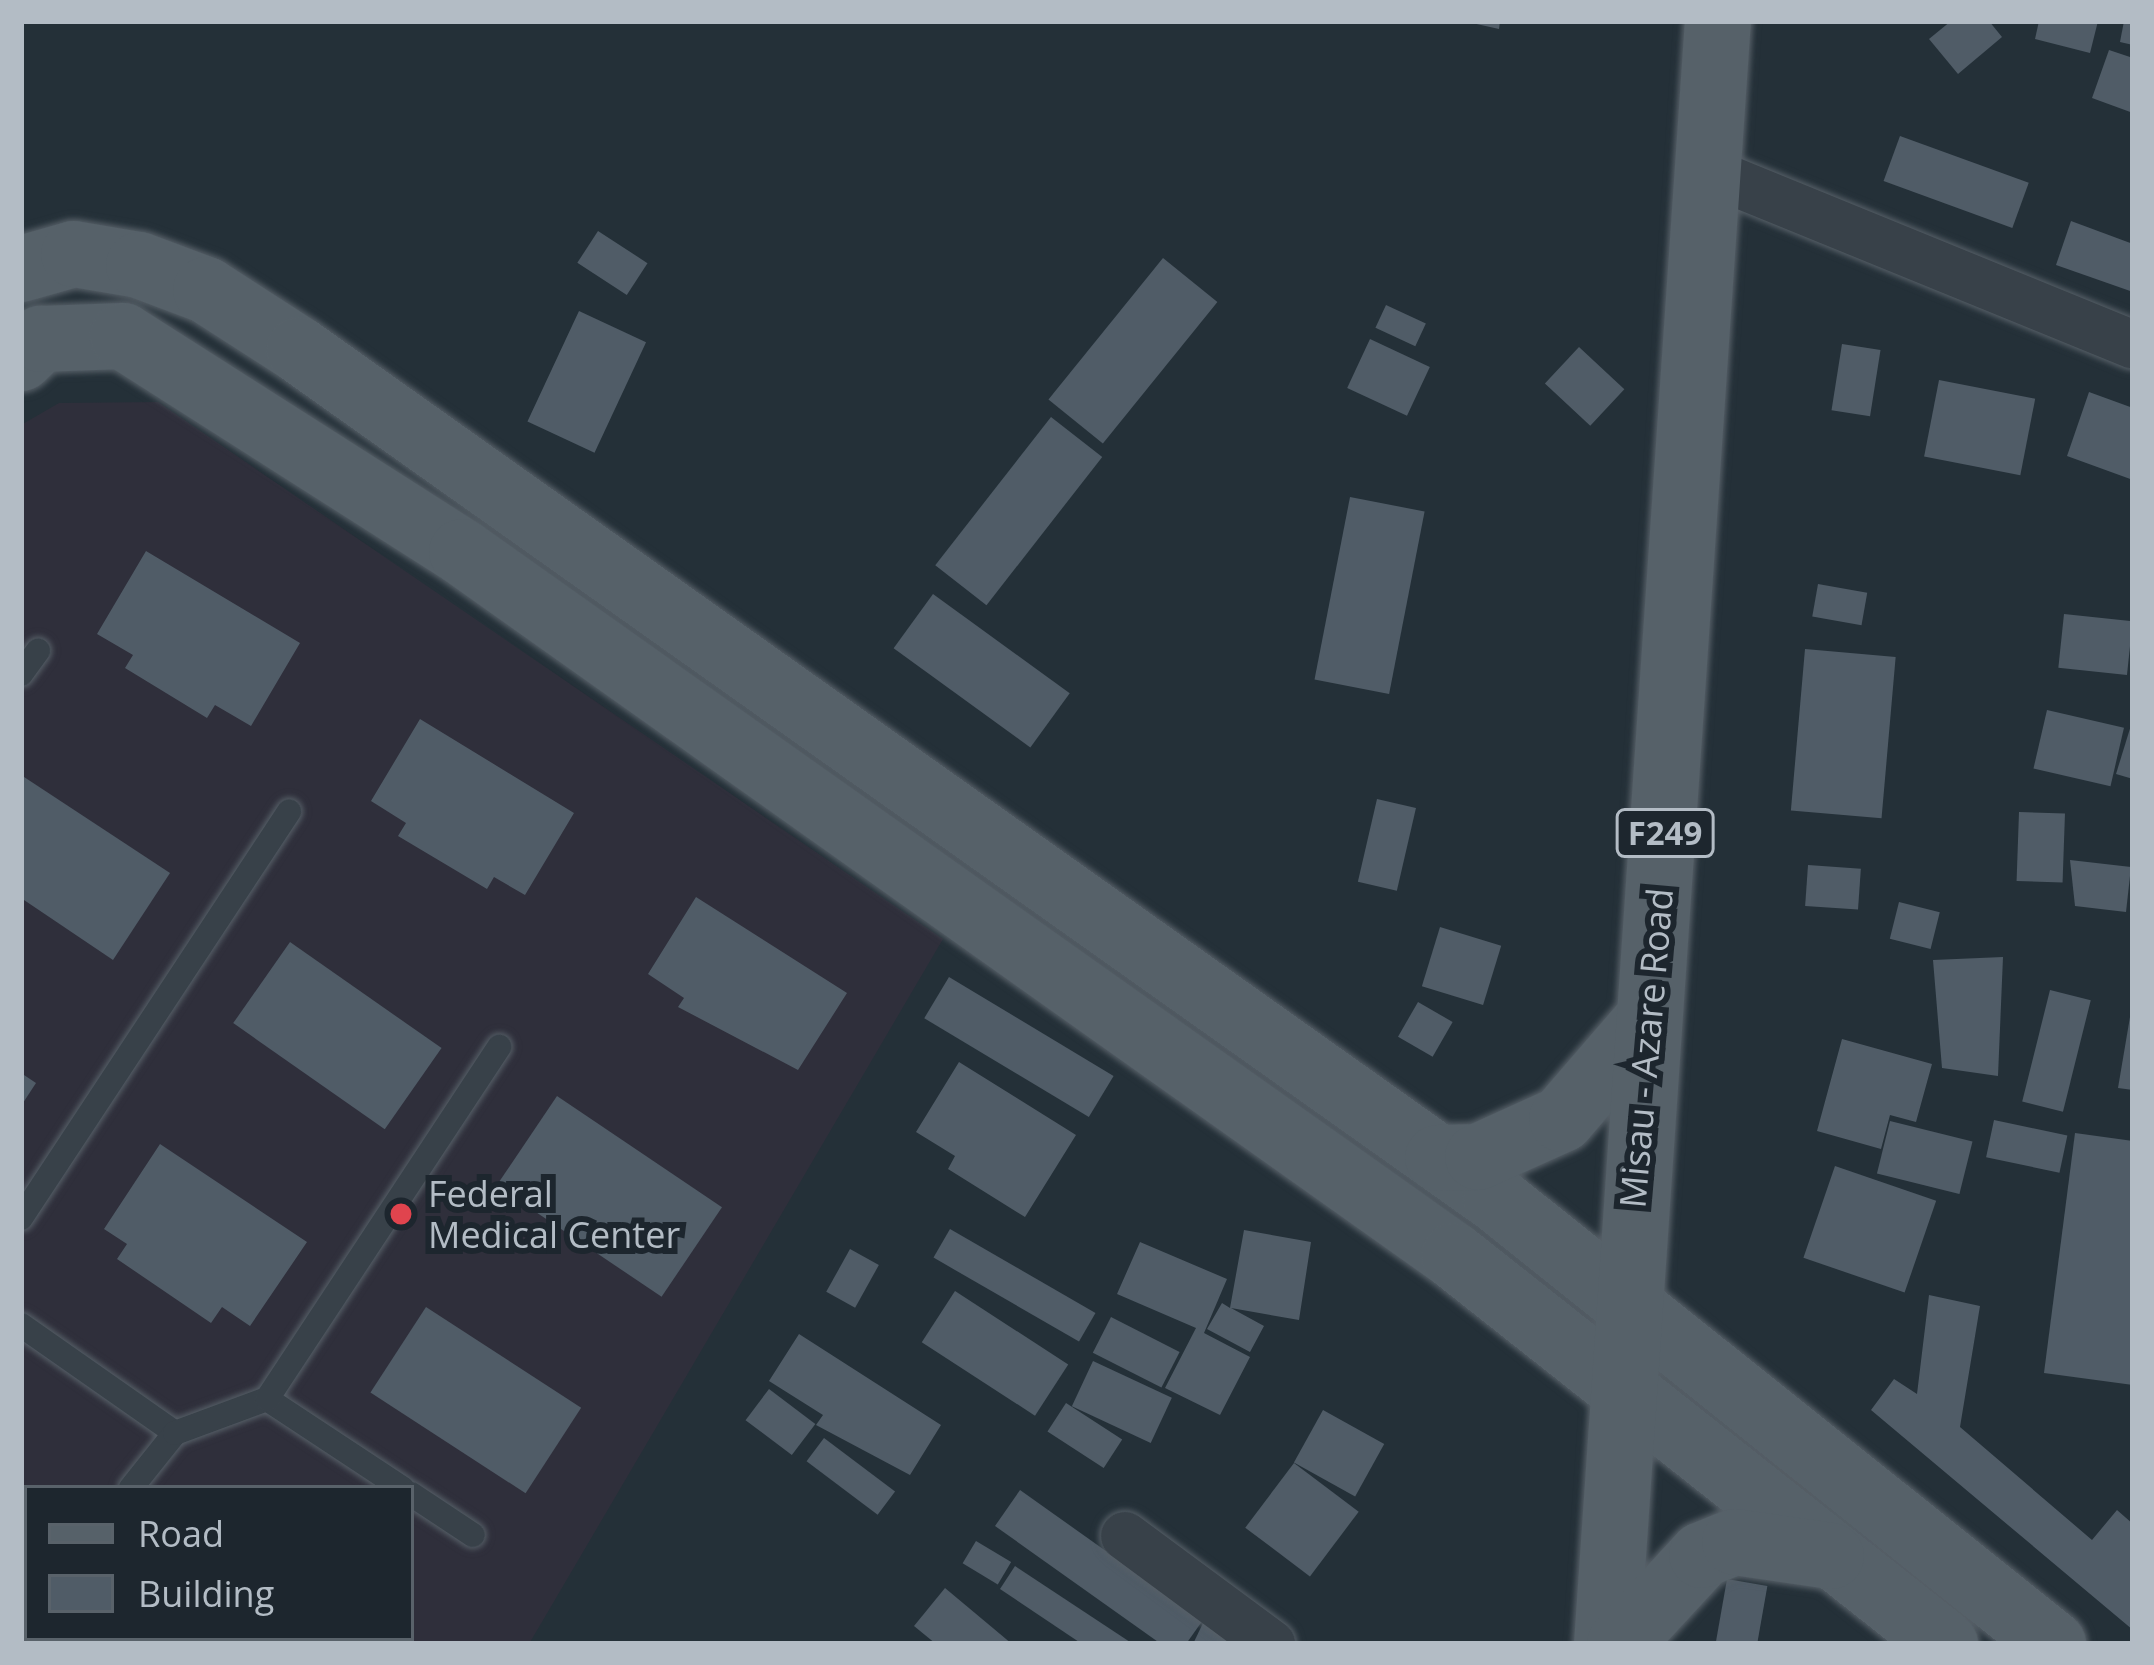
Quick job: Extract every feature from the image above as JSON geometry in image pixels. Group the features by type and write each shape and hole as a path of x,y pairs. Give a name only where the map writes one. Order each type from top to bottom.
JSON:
{"main road":[{"name":"Misau - Azare Road","path":"1607,1644 1626,1300 1718,21"},
{"path":"1945,1644 1622,1383 462,552 123,336 31,348 47,262 206,290 299,350 1438,1158 1626,1300 2054,1644"},
{"path":"1438,1158 1478,1157 1562,1119 1645,1023"},
{"path":"1620,1644 1702,1555 1735,1542 1837,1557"}],"street":[{"path":"1705,170 2133,345"},
{"path":"1125,1536 1270,1644"}],"lane":[{"path":"21,674 38,651"},
{"path":"21,1218 289,811"},
{"path":"133,1485 175,1433 267,1399 499,1047"},
{"path":"21,1324 175,1433"},
{"path":"267,1399 397,1485"},
{"path":"414,1496 473,1535"}],"shaded area":[{"name":"Federal Medical Center","path":"158,402 943,939 529,1644 21,1644 21,425 59,403"}],"building":[{"path":"1463,21 1500,21 1499,29"},
{"path":"1951,21 1989,21 2002,37 1958,74 1929,39"},
{"path":"2039,21 2098,21 2090,53 2035,39"},
{"path":"2124,21 2133,21 2133,45 2120,42"},
{"path":"2109,50 2133,58 2133,113 2092,98"},
{"path":"1900,136 2029,183 2012,228 1884,181"},
{"path":"2071,221 2133,244 2133,292 2056,265"},
{"path":"598,231 647,263 627,295 577,263"},
{"path":"1163,258 1217,302 1103,443 1048,399"},
{"path":"1386,305 1426,324 1415,346 1375,328"},
{"path":"579,311 646,342 595,453 527,422"},
{"path":"1370,339 1430,367 1407,416 1347,388"},
{"path":"1842,344 1881,350 1870,416 1832,410"},
{"path":"1579,347 1624,389 1590,426 1545,384"},
{"path":"1939,380 2035,399 2020,475 1924,457"},
{"path":"2089,392 2133,408 2133,480 2067,456"},
{"path":"1051,417 1102,457 986,605 935,565"},
{"path":"1350,497 1425,512 1389,694 1315,680"},
{"path":"146,551 300,643 251,726 215,705 207,718 125,668 133,655 97,634"},
{"path":"1818,584 1867,593 1862,625 1812,616"},
{"path":"933,594 1070,693 1030,748 894,648"},
{"path":"2064,614 2133,621 2127,675 2058,668"},
{"path":"1805,649 1896,657 1882,818 1791,810"},
{"path":"2047,710 2124,728 2110,786 2034,768"},
{"path":"420,719 574,813 525,895 494,877 487,889 398,836 406,823 371,801"},
{"path":"2133,722 2133,779 2116,774"},
{"path":"21,775 170,873 113,960 21,898"},
{"path":"1377,799 1416,808 1397,891 1358,882"},
{"path":"2019,812 2065,814 2063,883 2017,881"},
{"path":"2070,860 2131,867 2126,912 2075,906"},
{"path":"1808,865 1861,869 1858,910 1805,906"},
{"path":"696,897 847,993 798,1070 678,1007 684,998 648,974"},
{"path":"1899,902 1940,912 1931,949 1890,939"},
{"path":"1440,927 1501,946 1483,1005 1422,986"},
{"path":"290,942 442,1048 385,1129 233,1023"},
{"path":"2003,957 1998,1076 1942,1068 1933,960"},
{"path":"949,977 1114,1076 1089,1117 924,1018"},
{"path":"2050,990 2091,1000 2063,1112 2022,1102"},
{"path":"1418,1002 1453,1022 1433,1057 1398,1037"},
{"path":"2133,1011 2133,1090 2118,1088"},
{"path":"1842,1039 1932,1064 1916,1122 1890,1115 1881,1149 1817,1131"},
{"path":"959,1062 1076,1135 1025,1217 948,1169 955,1156 916,1132"},
{"path":"21,1073 36,1083 21,1106"},
{"path":"557,1096 722,1207 662,1297 497,1186"},
{"path":"1994,1120 2067,1136 2059,1173 1986,1157"},
{"path":"1890,1121 1972,1142 1959,1194 1877,1173"},
{"path":"2075,1133 2133,1141 2133,1385 2044,1373"},
{"path":"160,1144 307,1242 250,1326 222,1307 211,1323 117,1259 127,1244 104,1229"},
{"path":"1835,1166 1936,1201 1905,1293 1803,1258"},
{"path":"950,1229 1095,1313 1079,1342 934,1258"},
{"path":"1244,1230 1311,1242 1299,1320 1231,1308 1264,1326 1250,1352 1207,1329 1222,1303 1230,1308"},
{"path":"1140,1242 1227,1279 1204,1333 1250,1357 1220,1415 1165,1388 1196,1328 1117,1294"},
{"path":"850,1249 879,1265 855,1308 826,1292"},
{"path":"955,1291 1068,1365 1035,1416 922,1342"},
{"path":"1929,1295 1980,1306 1960,1427 2092,1540 2117,1510 2133,1524 2133,1630 1871,1410 1894,1379 1917,1394"},
{"path":"426,1307 581,1408 526,1493 370,1393"},
{"path":"1111,1317 1180,1352 1161,1388 1093,1353"},
{"path":"799,1334 941,1425 910,1475 816,1425 823,1415 769,1381"},
{"path":"1093,1361 1172,1398 1151,1443 1072,1406"},
{"path":"769,1389 815,1424 792,1455 746,1420"},
{"path":"1066,1403 1122,1439 1104,1468 1047,1432"},
{"path":"1323,1410 1384,1444 1355,1496 1294,1462"},
{"path":"824,1438 895,1492 878,1515 807,1461"},
{"path":"1294,1463 1359,1512 1310,1576 1245,1528"},
{"path":"1020,1490 1203,1620 1186,1644 1161,1644 995,1526"},
{"path":"976,1541 1011,1562 998,1584 963,1563"},
{"path":"1015,1566 1133,1644 1082,1644 1000,1589"},
{"path":"1727,1579 1767,1586 1757,1644 1716,1644"},
{"path":"945,1588 1012,1644 936,1644 914,1626"},
{"path":"1204,1621 1253,1644 1193,1644"}],"place":[{"name":"Federal Medical Center","path":"401,1214"}]}
